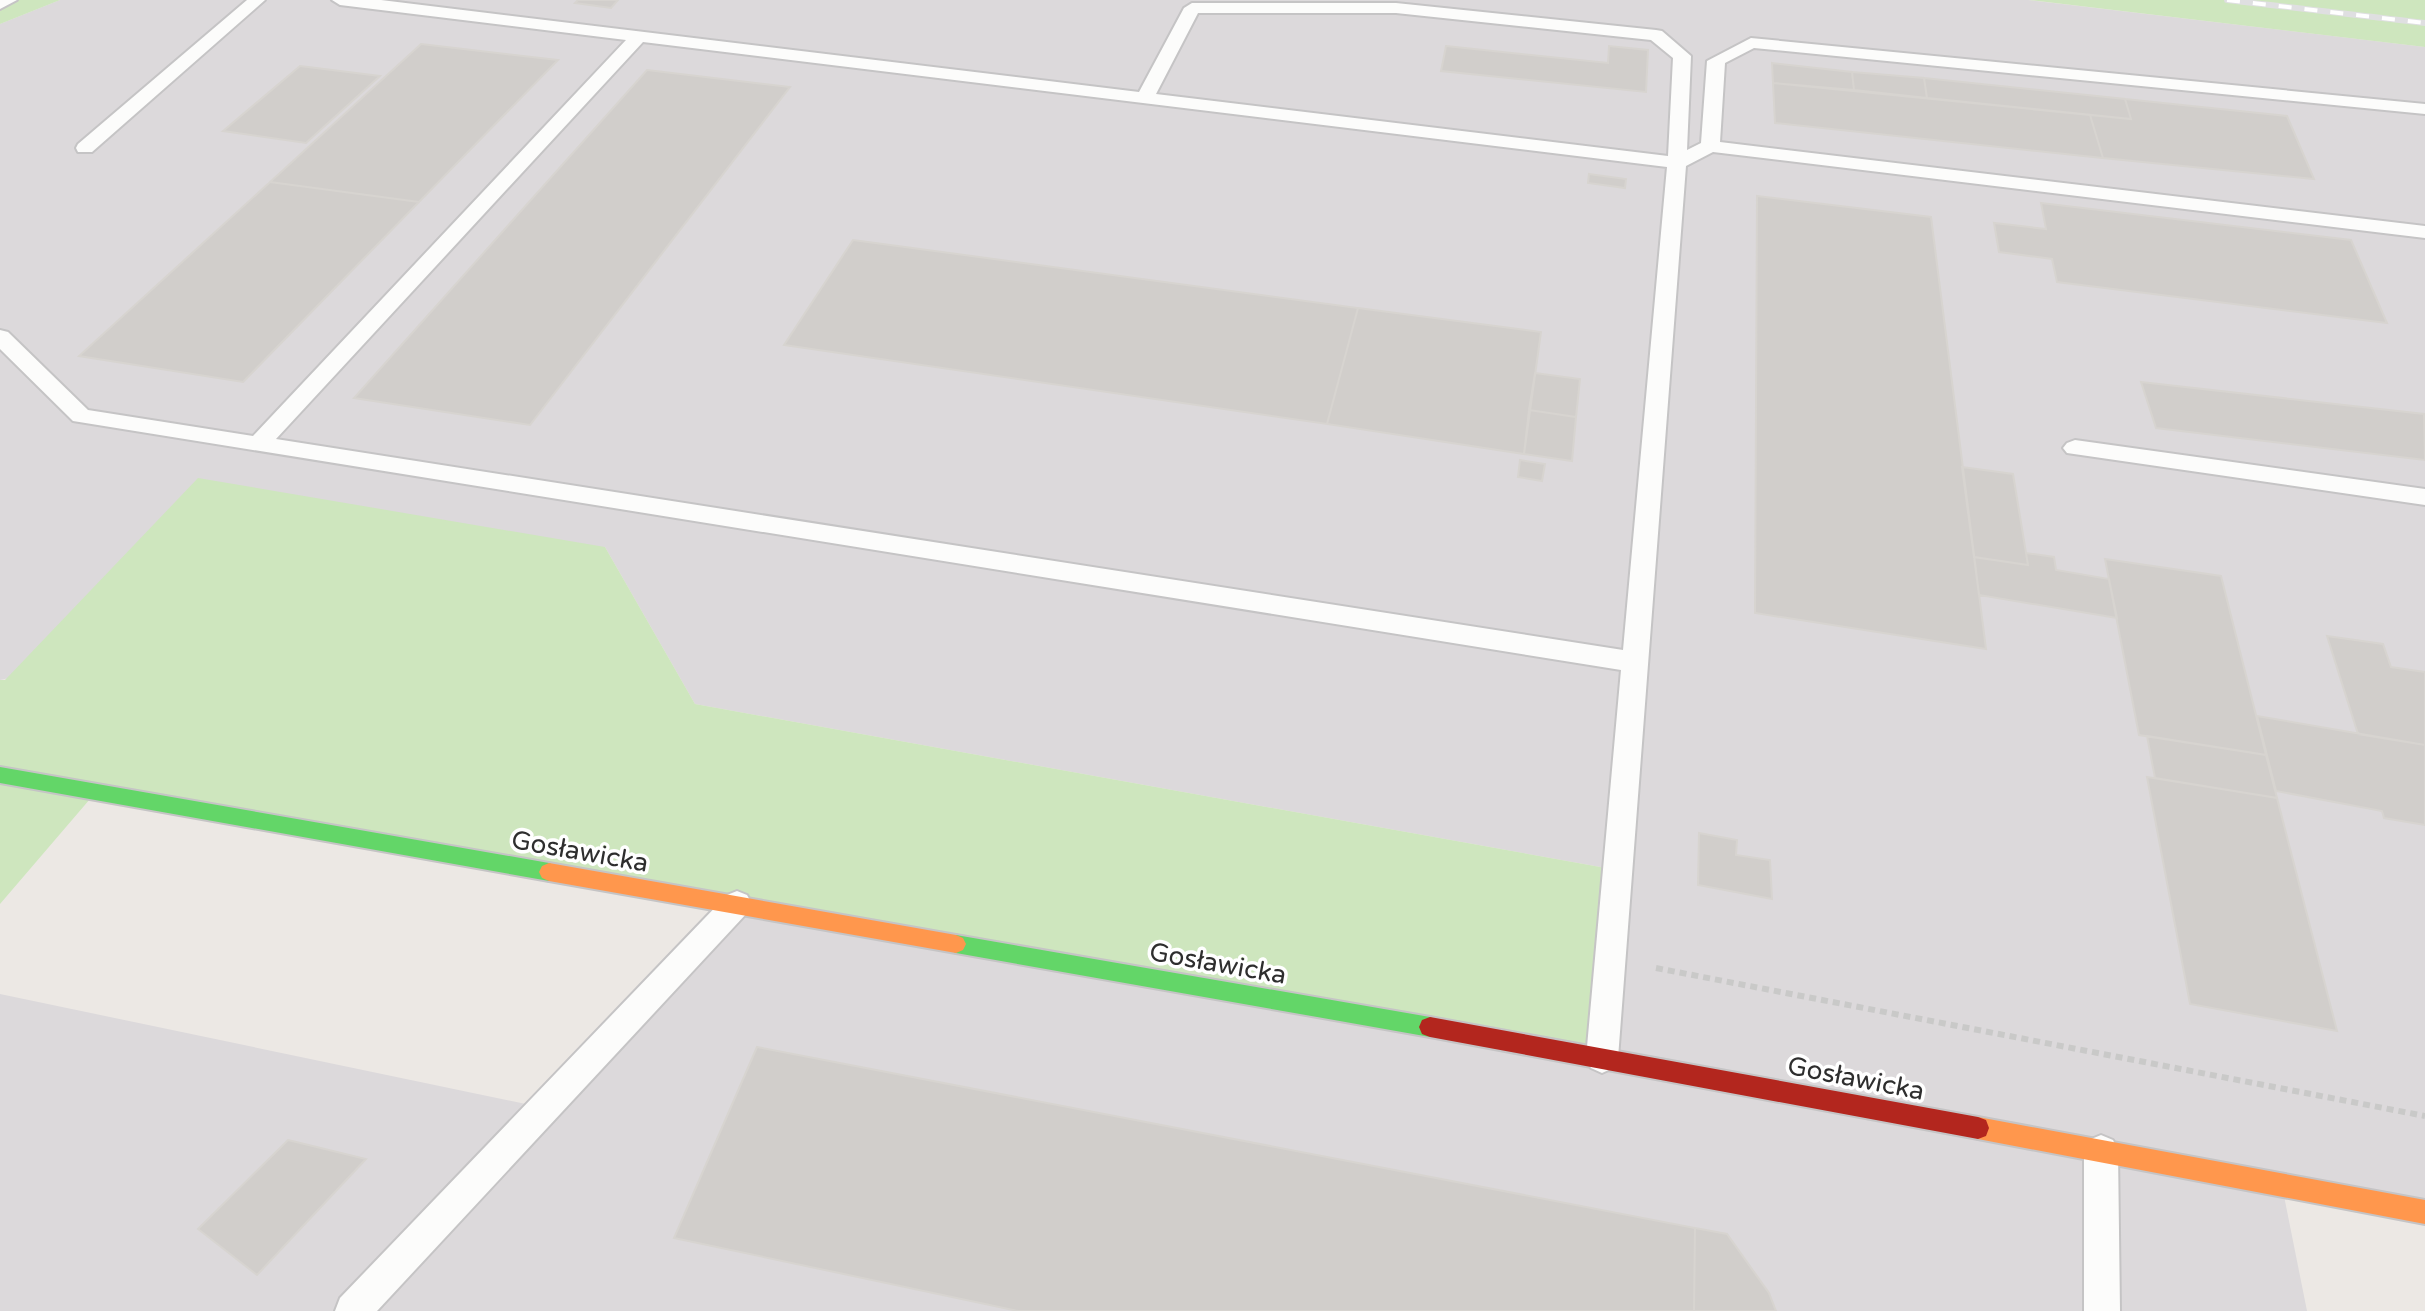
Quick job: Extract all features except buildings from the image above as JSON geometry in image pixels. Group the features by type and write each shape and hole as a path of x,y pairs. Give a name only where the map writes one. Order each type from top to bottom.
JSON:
{"street":[{"name":"Gosławicka","path":"0,775 1602,1058 2425,1212"}],"lane":[{"path":"0,4 9,0"},
{"path":"85,148 257,0"},
{"path":"340,0 1677,163 1710,146 2425,232"},
{"path":"1145,98 1192,8 1396,8 1656,35 1682,56 1677,163 1602,1058"},
{"path":"258,444 639,36"},
{"path":"1710,146 1716,61 1751,43 2425,109"},
{"path":"0,337 81,416 1635,662"},
{"path":"2075,448 2425,497"},
{"path":"353,1311 737,904"},
{"path":"2101,1151 2102,1311"}],"path":[{"path":"1610,959 2425,1116"}],"shaded area":[{"path":"60,0 2028,0 2425,47 2425,1212 2282,1186 2307,1311 0,1311 0,994 545,1108 737,904 1617,870 695,704 605,547 0,680 0,24"}],"green space":[{"path":"9,0 60,0 0,24 0,4"},
{"path":"2029,0 2425,0 2425,47"},
{"path":"198,478 605,547 695,704 1617,870 1602,1058 96,792 0,904 0,680 5,680"}],"railway":[{"path":"2227,0 2425,23"}],"traffic: fast":[{"path":"0,775 549,872"},
{"path":"956,944 1430,1027"}],"traffic: slow":[{"path":"549,872 956,944"},
{"path":"1978,1128 2425,1212"}],"traffic: jam":[{"path":"1430,1027 1978,1128"}]}
